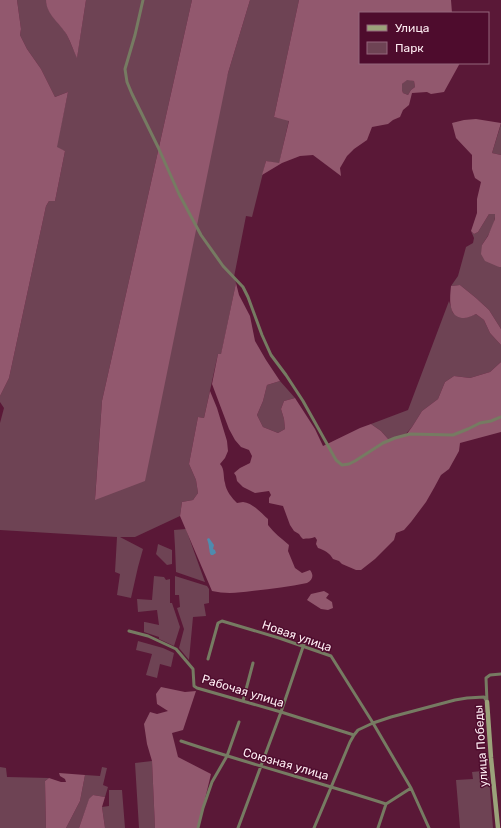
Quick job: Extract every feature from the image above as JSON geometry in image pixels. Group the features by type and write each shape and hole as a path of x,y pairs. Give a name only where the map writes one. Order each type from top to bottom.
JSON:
{"street":[{"path":"143,0 125,69 127,82 132,94 179,194 201,235 223,266 243,287 271,355 303,401 336,460 342,465 349,464 383,443 395,438 410,434 453,435 480,423 501,417"},
{"name":"Новая улица","path":"208,659 218,623 222,621 329,654 334,658 411,788 429,828"},
{"name":"Рабочая улица","path":"129,631 148,636 176,649 193,669 194,686 197,688 354,735"},
{"path":"238,828 281,712 305,641"},
{"path":"243,701 253,663"},
{"name":"улица Победы","path":"498,828 491,758 486,678 490,675 501,674"},
{"path":"314,828 350,742 358,730 390,717 461,698 484,697 488,702"},
{"path":"198,828 212,782 227,756 239,722"},
{"name":"Союзная улица","path":"181,741 386,804"},
{"path":"378,828 386,804 411,788"}],"green space":[{"path":"17,0 46,0 49,10 66,33 77,57 86,0 192,0 102,401 95,499 250,0 299,0 274,117 289,120 279,164 266,161 252,217 246,216 234,277 236,283 221,355 218,354 204,418 198,417 189,464 196,480 198,493 193,500 182,502 180,516 135,537 120,537 143,549 131,598 117,595 120,574 115,572 117,537 0,530 0,423 4,408 0,402 0,396 9,378 46,206 49,201 55,201 65,151 56,148 68,92 55,97 41,69 27,49 20,35 21,29"},
{"path":"407,79 414,81 415,87 408,95 403,93 402,90 402,84"},
{"path":"501,124 501,155 492,153"},
{"path":"489,214 495,214 495,218 491,230 482,245 499,267 501,267 501,329 489,310 476,298 460,285 451,286 458,276 466,247 473,243 474,238 471,231 474,234 478,232"},
{"path":"449,301 453,313 465,318 476,314 484,320 490,333 501,345 501,362 490,372 470,378 454,376 445,382 438,399 422,411 405,435 389,440 381,431 371,424 408,410"},
{"path":"280,381 295,398 284,401 281,409 285,429 278,433 263,427 257,415 263,401 267,385"},
{"path":"186,529 205,582 176,572 174,530"},
{"path":"158,544 172,550 172,564 167,565 156,554"},
{"path":"154,576 164,577 166,580 170,579 170,603 172,603 180,627 174,646 159,639 159,637 144,632 144,622 159,625 157,610 138,612 137,599 152,600"},
{"path":"175,576 207,586 209,589 209,603 204,604 206,616 193,617 189,660 179,648 184,629 177,608 180,607 179,595 175,595"},
{"path":"138,641 163,648 174,653 171,667 160,664 157,678 146,675 152,654 136,650"},
{"path":"152,761 155,828 139,828 135,763"},
{"path":"0,767 6,768 7,777 49,778 45,781 46,828 0,828"},
{"path":"102,767 107,768 103,785 108,787 105,797 93,795 89,800 79,828 66,828 80,801 85,775 100,776"},
{"path":"482,771 482,778 489,777 493,828 460,828 456,780 473,779 472,772"},
{"path":"109,790 122,790 125,828 105,828 102,807 109,806"}],"shaded area":[{"path":"0,0 17,0 21,29 20,35 27,49 41,69 55,97 68,92 57,147 65,151 55,201 49,201 46,206 9,378 0,396"},
{"path":"46,0 86,0 77,58 67,35 50,13"},
{"path":"192,0 250,0 228,73 145,481 95,500 102,401"},
{"path":"299,0 451,0 452,12 359,12 359,64 459,64 444,92 431,94 427,92 412,93 409,105 403,110 400,117 388,124 372,127 367,140 347,156 340,168 341,176 313,155 300,156 282,163 262,175 266,161 279,163 289,121 274,117","holes":["407,80 414,81 415,87 408,95 403,93 402,84"]},
{"path":"476,119 501,123 492,153 501,155 501,267 485,261 481,254 482,245 488,236 495,219 495,214 489,214 478,232 474,234 471,231 477,213 477,199 481,182 475,178 472,169 472,155 456,138 452,123"},
{"path":"236,283 239,295 250,316 255,341 280,381 267,385 263,401 257,415 263,427 278,433 285,429 281,409 284,401 295,398 315,429 323,446 371,424 381,431 389,440 406,435 422,411 438,399 445,382 454,376 470,378 490,372 501,362 501,432 460,443 459,451 449,469 441,475 426,502 411,522 404,530 396,533 394,540 375,559 361,570 356,570 333,559 327,552 318,548 315,537 303,539 290,525 283,506 269,503 269,498 271,495 269,491 255,493 243,487 237,481 234,473 250,463 252,456 249,450 241,447 235,440 229,429 212,384 218,354 221,354"},
{"path":"460,285 489,310 501,329 501,345 490,333 484,320 476,314 464,318 455,315 452,311 450,296 451,286"},
{"path":"210,391 227,441 228,451 220,464 223,468 228,492 237,503 243,502 250,504 268,519 268,525 270,528 289,545 288,551 295,568 302,573 310,570 312,579 309,582 280,588 242,592 227,593 212,591 180,516 182,502 193,500 198,493 196,480 189,464 198,417 204,418"},
{"path":"324,591 329,594 326,598 332,602 333,608 328,610 321,609 307,600 311,594"},
{"path":"161,687 185,692 196,691 183,730 172,733 178,757 211,774 198,828 155,828 152,761 147,744 144,724 150,712 157,714 168,711 157,704 156,694"},
{"path":"59,773 85,775 80,801 66,828 46,828 45,781 49,778 66,782"},
{"path":"93,795 105,797 102,807 105,828 79,828 89,799"}],"water":[{"path":"209,538 214,545 213,549 216,553 213,555 211,555 210,552 207,539"}]}
